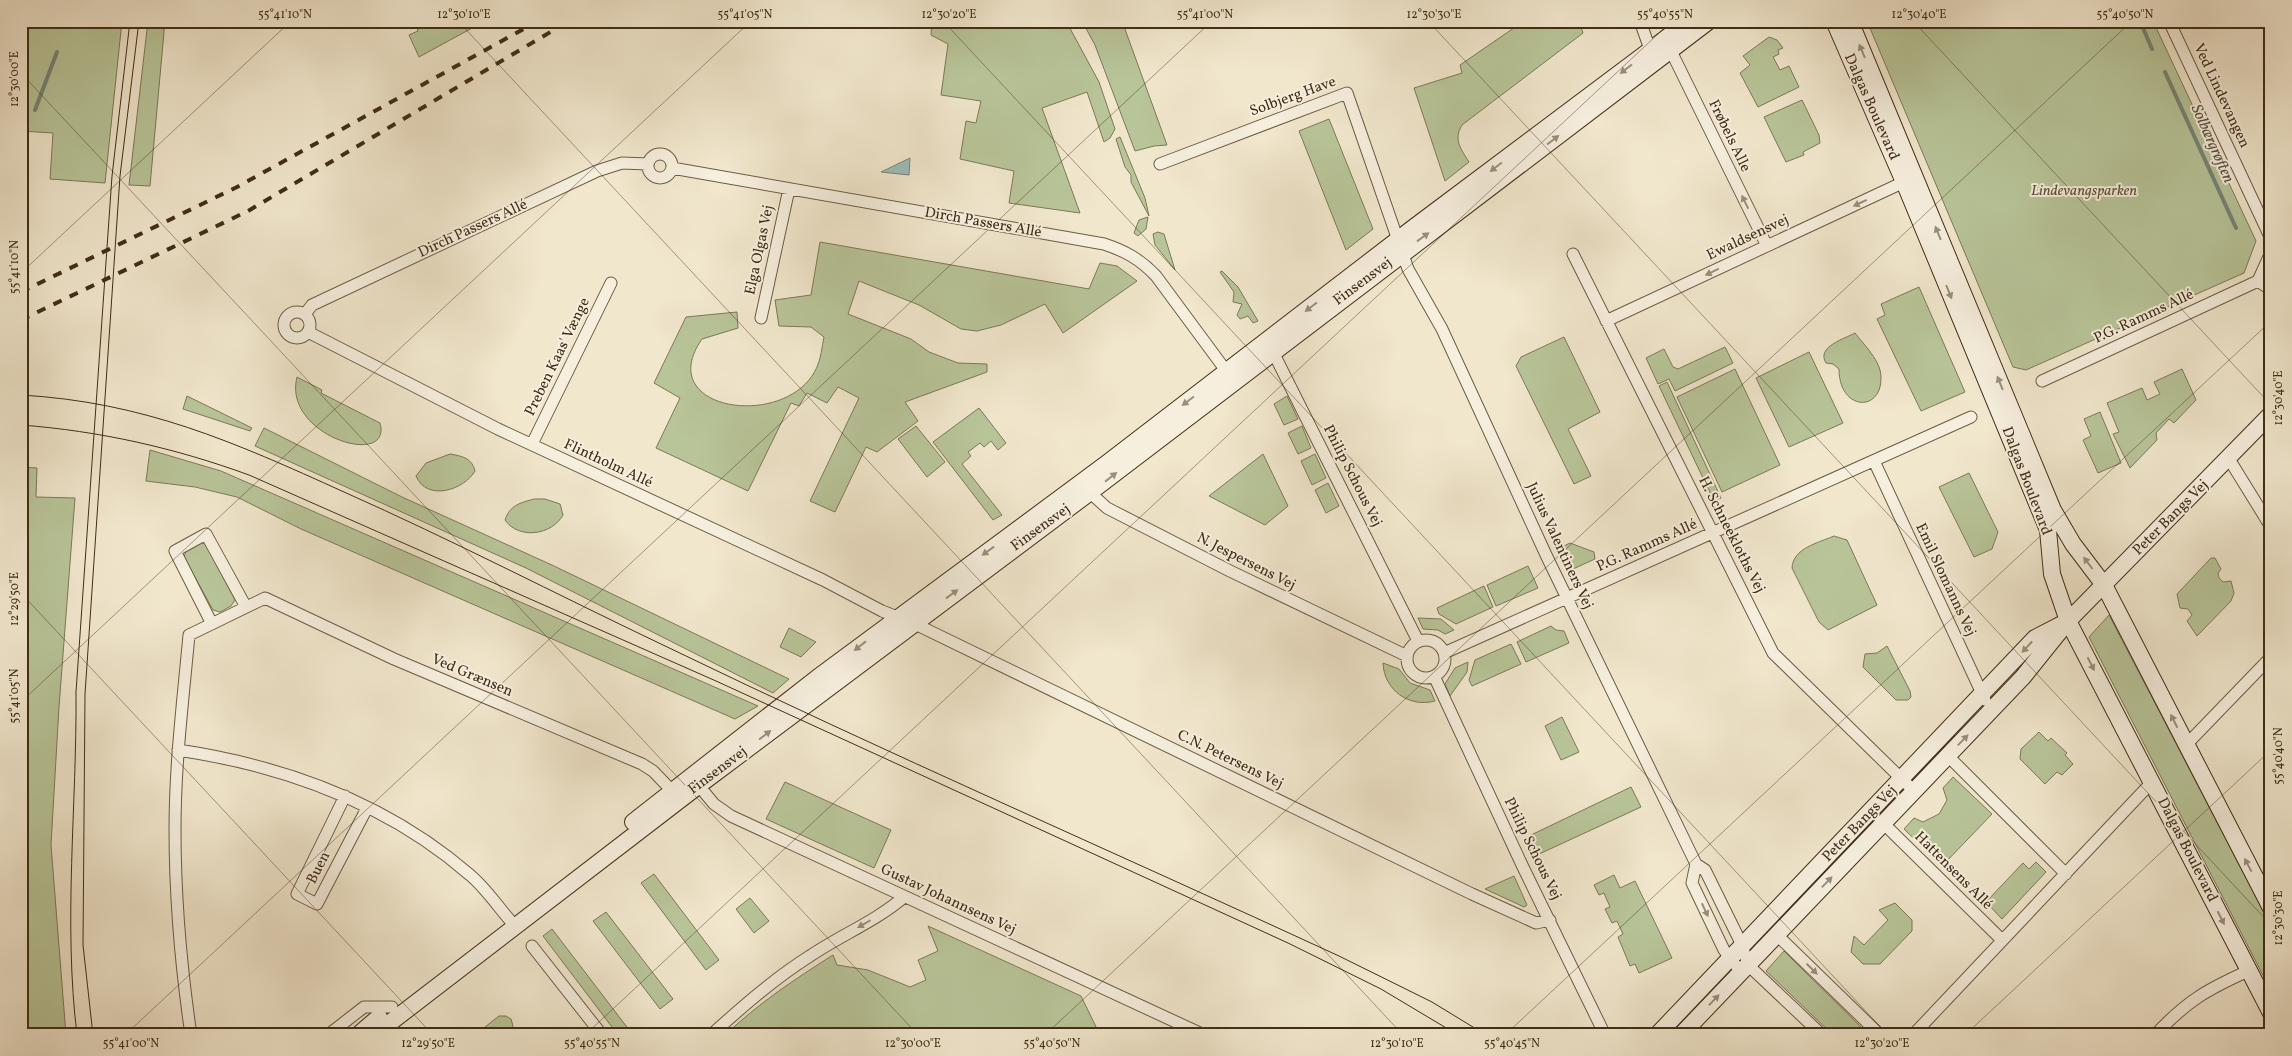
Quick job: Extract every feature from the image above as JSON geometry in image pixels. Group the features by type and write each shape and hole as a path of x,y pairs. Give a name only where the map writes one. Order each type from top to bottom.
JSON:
{"street":[{"path":"1640,21 1652,57"},
{"name":"Finsensvej","path":"1668,46 1689,21"},
{"name":"Finsensvej","path":"358,1035 395,1011 694,781 906,620 1085,488 1400,246 1652,57 1709,21"},
{"name":"Dalgas Boulevard","path":"1834,21 1909,180 2053,510 2073,544 2104,586 2271,908"},
{"name":"Dalgas Boulevard","path":"1850,21 1909,180 2048,530 2052,574 2068,621 2271,1014"},
{"name":"Ved Lindevangen","path":"2169,21 2271,239"},
{"name":"Frøbels Alle","path":"1668,46 1767,246"},
{"name":"Solbjerg Have","path":"1160,164 1347,93 1400,246"},
{"path":"661,154 669,158 672,168 668,175 659,178 651,174 648,164 652,157 661,154"},
{"name":"Dirch Passers Allé","path":"305,314 312,305 597,171 622,163 648,164"},
{"name":"Dirch Passers Allé","path":"672,168 1104,244 1125,251 1142,262 1156,276 1230,376"},
{"name":"Ewaldsensvej","path":"1606,321 1909,180"},
{"name":"Elga Olgas Vej","path":"761,318 789,189"},
{"name":"Finsensvej","path":"1230,376 1273,352 1400,246"},
{"name":"Julius Valentiners Vej","path":"1400,246 1408,270 1442,329 1567,598 1696,864 1705,870 1742,945 1744,968"},
{"path":"2271,252 2258,281 2271,290"},
{"name":"H. Schneekloths Vej","path":"1572,254 1773,653 1914,791"},
{"name":"P.G. Ramms Allé","path":"2042,381 2258,281"},
{"name":"Preben Kaas' Vænge","path":"532,444 611,283"},
{"path":"292,312 305,314 310,323 308,332 304,336 293,337 288,334 284,327 285,319 292,312"},
{"name":"Flintholm Allé","path":"308,332 532,444 823,580 882,612 906,620"},
{"name":"Philip Schous Vej","path":"1273,352 1418,641"},
{"name":"Peter Bangs Vej","path":"1681,1035 2023,677 2068,621 2229,459 2271,414"},
{"name":"P.G. Ramms Allé","path":"1444,653 1971,418"},
{"path":"2229,459 2271,527"},
{"name":"Emil Slomanns Vej","path":"1874,461 1982,695 1992,710"},
{"name":"N. Jespersens Vej","path":"1085,488 1107,508 1230,571 1407,656"},
{"path":"212,624 175,551 206,534 246,607"},
{"name":"Ved Grænsen","path":"191,1035 182,968 175,830 178,750 189,635 265,598 394,659 642,764 653,771 676,795"},
{"name":"C.N. Petersens Vej","path":"906,620 1472,894 1536,923 1550,920"},
{"name":"Peter Bangs Vej","path":"1657,1035 2035,638 2068,621"},
{"path":"1418,641 1434,641 1444,653 1443,666 1434,676 1427,678 1414,674 1410,669 1407,656 1413,645 1418,641"},
{"path":"2186,745 2271,657"},
{"name":"Philip Schous Vej","path":"1434,676 1522,865 1605,1035"},
{"path":"1936,744 2066,874"},
{"path":"178,750 224,757 265,767 345,796 422,840 471,876 511,922"},
{"name":"Gustav Johannsens Vej","path":"694,781 714,804 731,816 1204,1035"},
{"path":"1913,1035 2152,782"},
{"name":"Buen","path":"345,796 297,894 317,904 367,808"},
{"path":"1872,811 1884,823"},
{"name":"Hattensens Allé","path":"1884,823 2002,940"},
{"name":"Julius Valentiners Vej","path":"1696,864 1692,883 1729,959 1744,968"},
{"path":"712,1035 734,1014 810,956 891,908 904,896"},
{"path":"1764,923 1880,1035"},
{"path":"532,946 602,1035"},
{"path":"1744,968 1822,1035"},
{"path":"2155,1035 2192,1000 2210,988 2248,971"},
{"path":"328,1035 364,1007 395,1011"},
{"name":"Finsensvej","path":"374,1035 395,1011"}],"green space":[{"path":"21,21 122,21 105,183 50,179 53,133 21,131"},
{"path":"148,21 165,21 150,186 129,185"},
{"path":"414,21 485,21 419,57 409,35 418,31"},
{"path":"932,21 1066,21 1099,82 1115,129 1110,138 1104,142 1087,92 1042,108 1080,213 1009,203 1014,171 960,159 966,121 976,123 981,101 941,95 948,44 931,35"},
{"path":"1082,21 1122,21 1167,145 1135,151 1095,45"},
{"path":"1524,21 1579,21 1583,33 1462,125 1459,130 1458,140 1469,162 1445,181 1414,88 1462,73 1460,65"},
{"name":"Lindevangsparken","path":"1867,21 2153,21 2256,241 2244,273 2026,370 2013,367"},
{"path":"1769,37 1777,40 1783,48 1778,50 1779,54 1773,57 1780,70 1789,66 1799,87 1758,107 1740,73 1750,65 1743,56"},
{"path":"1802,100 1819,135 1820,143 1803,152 1804,155 1786,162 1764,117"},
{"path":"1329,119 1373,229 1346,250 1299,131"},
{"path":"1120,137 1145,198 1149,216 1131,182 1131,175 1125,167 1116,139"},
{"path":"1148,217 1146,229 1138,236 1134,233 1139,220"},
{"path":"1158,232 1164,234 1175,270 1155,245 1153,234"},
{"path":"820,242 1089,289 1100,263 1117,266 1137,281 1063,333 1045,304 1001,325 977,331 961,329 919,305 859,281 848,314 911,339 929,352 958,363 987,364 987,372 905,402 918,421 877,452 866,447 835,512 810,501 859,398 838,387 827,403 807,393 799,406 791,403 748,491 656,448 680,398 654,383 686,317 737,312 738,328 702,339 691,364 695,383 709,397 730,404 755,406 780,400 802,387 817,367 824,337 811,327 779,326 775,300 811,295"},
{"path":"1222,271 1238,287 1258,321 1253,323 1248,316 1240,319 1237,315 1242,304 1233,302 1234,292 1220,272"},
{"path":"1919,287 1965,392 1921,411 1877,319 1885,315 1881,304"},
{"path":"1855,333 1871,354 1880,371 1879,389 1875,397 1868,401 1860,402 1846,393 1841,383 1839,369 1833,364 1826,363 1824,357 1825,352 1833,344"},
{"path":"1564,337 1600,412 1568,429 1591,476 1574,484 1516,366 1521,357"},
{"path":"1725,347 1733,363 1675,391 1669,379 1658,384 1646,358 1664,349 1673,367 1678,369"},
{"path":"1809,352 1843,423 1789,447 1756,378"},
{"path":"1735,369 1780,465 1722,492 1677,397"},
{"path":"2182,369 2196,400 2174,423 2169,419 2156,433 2157,440 2130,468 2113,434 2119,432 2107,403 2142,388 2147,400 2160,394 2154,382"},
{"path":"297,377 322,390 321,393 380,423 380,437 370,444 355,444 338,439 320,430 305,416 297,398"},
{"path":"1667,382 1721,498 1714,501 1659,386"},
{"path":"187,396 252,428 250,431 183,409"},
{"path":"1287,396 1298,419 1284,425 1274,404"},
{"path":"979,408 1006,443 998,450 991,441 984,447 980,443 968,452 971,456 962,464 1002,515 993,520 933,442"},
{"path":"2100,412 2121,463 2098,473 2083,440 2091,436 2084,419"},
{"path":"916,426 945,462 927,477 898,439"},
{"path":"1302,426 1311,448 1298,454 1288,433"},
{"path":"264,428 402,497 554,566 789,679 773,693 526,568 255,446"},
{"path":"150,450 221,471 758,706 735,719 301,529 237,497 195,487 146,481"},
{"path":"450,454 462,457 472,463 475,471 470,478 454,488 446,490 428,489 421,484 416,476 426,463"},
{"path":"1263,454 1288,506 1265,525 1209,496"},
{"path":"1315,454 1326,478 1312,485 1301,461"},
{"path":"21,467 37,468 36,497 75,498 59,707 51,845 66,1035 21,1035"},
{"path":"1969,473 1998,532 1992,549 1974,557 1939,487"},
{"path":"1328,483 1339,506 1326,513 1315,490"},
{"path":"534,499 545,499 560,504 563,515 558,522 544,531 527,532 518,530 505,520 513,508 520,503"},
{"path":"1834,536 1847,540 1877,605 1828,630 1819,622 1792,568 1793,561 1807,547"},
{"path":"201,543 207,546 235,600 231,606 220,612 213,610 184,557 186,551"},
{"path":"1570,543 1594,552 1595,559 1573,569 1562,547"},
{"path":"2211,558 2215,558 2221,569 2218,573 2219,578 2223,582 2231,581 2234,593 2231,601 2197,636 2187,621 2192,615 2188,609 2180,608 2177,594"},
{"path":"1528,566 1538,588 1496,606 1487,585"},
{"path":"1484,586 1493,607 1456,624 1439,614 1437,608"},
{"path":"2109,615 2271,926 2271,991 2089,637"},
{"path":"1418,618 1441,619 1454,630 1445,634 1438,630 1423,629"},
{"path":"1551,626 1556,630 1564,631 1569,643 1526,662 1517,642"},
{"path":"789,628 816,642 801,657 780,647"},
{"path":"1511,644 1521,664 1472,686 1469,680 1475,660"},
{"path":"1887,646 1910,691 1911,697 1908,700 1896,700 1863,667 1865,654 1877,653"},
{"path":"1468,662 1467,672 1450,696 1445,684 1455,668"},
{"path":"1383,663 1399,669 1410,683 1430,690 1435,701 1416,702 1400,695 1388,681 1384,673"},
{"path":"1562,717 1579,752 1561,760 1545,726"},
{"path":"2039,732 2048,741 2051,738 2067,753 2065,755 2073,764 2062,775 2057,772 2045,784 2020,759 2021,749"},
{"path":"1953,777 1992,814 1942,866 1904,829 1914,818 1923,822 1939,814 1947,800 1943,788"},
{"path":"785,782 891,830 874,868 766,819"},
{"path":"1631,787 1641,807 1537,855 1529,836"},
{"path":"2036,862 2046,872 2002,919 1986,902 2023,863 2029,869"},
{"path":"654,874 719,960 706,970 641,883"},
{"path":"1614,875 1620,888 1635,881 1672,958 1639,973 1635,964 1630,966 1618,937 1623,934 1617,921 1612,923 1605,909 1610,907 1604,893 1599,895 1594,885"},
{"path":"1514,876 1527,905 1524,907 1485,889"},
{"path":"750,898 769,921 754,933 736,909"},
{"path":"1895,903 1912,920 1912,931 1880,964 1863,964 1851,952 1854,936 1864,945 1888,920 1879,910"},
{"path":"606,912 673,999 660,1009 593,921"},
{"path":"928,926 1081,996 1100,1035 725,1035 778,992 833,955 837,965 868,970 910,987 926,980 918,960 938,951"},
{"path":"552,929 633,1035 618,1035 543,936"},
{"path":"1784,951 1869,1035 1833,1035 1766,971"},
{"path":"499,1016 506,1016 511,1019 513,1026 508,1035 475,1035"}],"water":[{"path":"910,158 909,175 881,172"}],"waterway":[{"path":"64,21 65,25"},
{"name":"Solbærgrøften","path":"2140,21 2152,49"},
{"path":"35,110 57,52"},
{"name":"Solbærgrøften","path":"2165,72 2236,228"}],"tram line":[{"path":"77,1035 71,949 76,692 112,176 130,21"},
{"path":"93,1035 83,945 85,694 120,176 139,21"},
{"path":"21,395 66,399 108,406 148,416 226,441 304,474 424,529 831,725 1339,956 1432,1002 1486,1035"},
{"path":"21,425 108,436 137,442 221,465 249,475 716,681 1288,943 1381,989 1458,1035"}],"railway":[{"path":"21,292 237,187 538,21"},
{"path":"21,320 248,211 569,21"}]}
